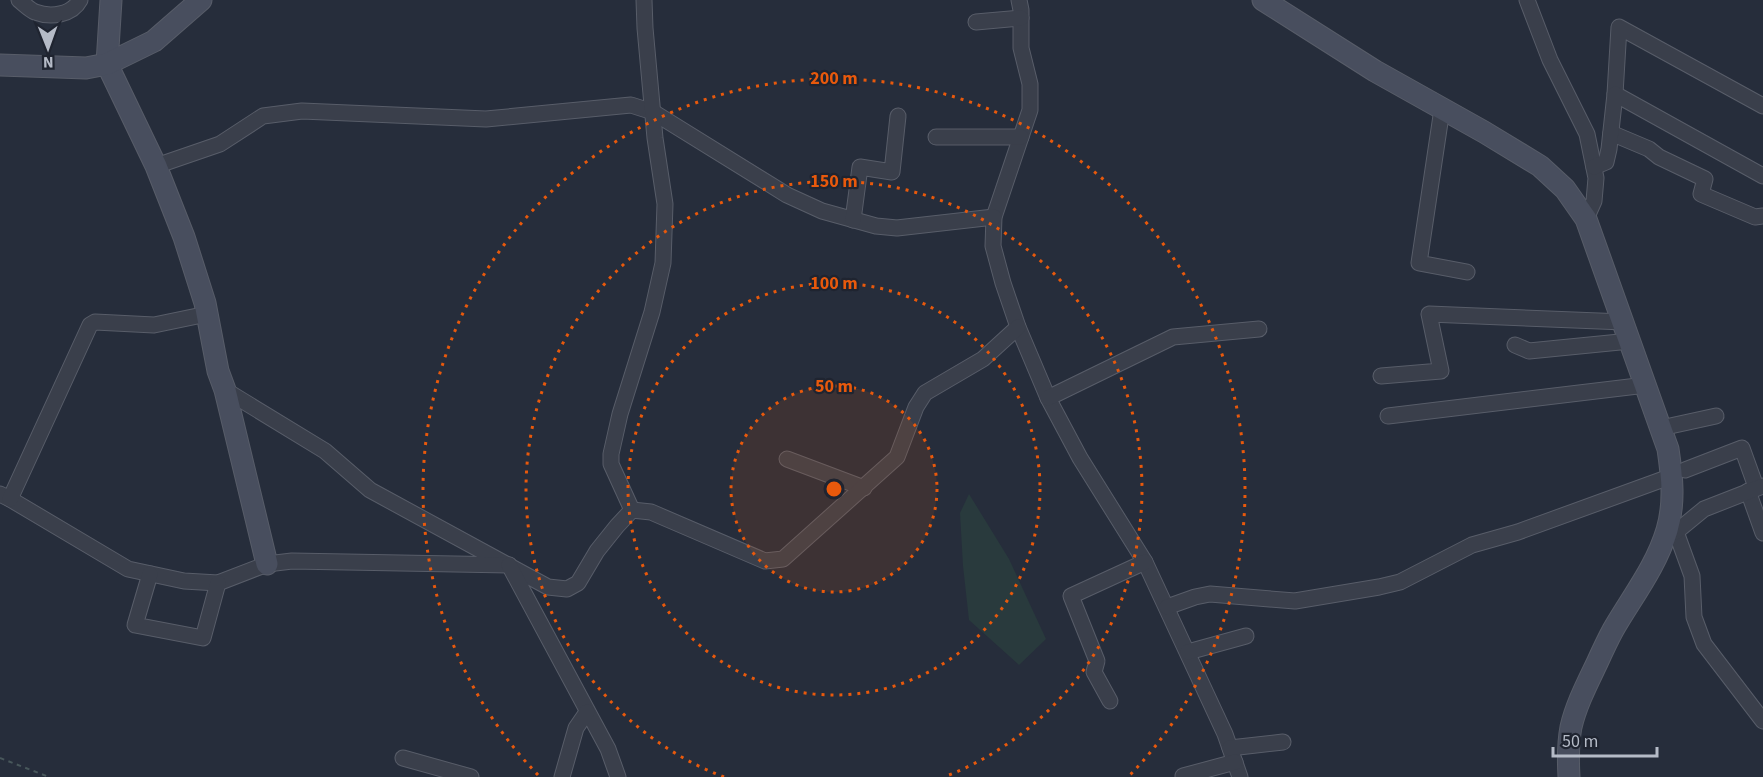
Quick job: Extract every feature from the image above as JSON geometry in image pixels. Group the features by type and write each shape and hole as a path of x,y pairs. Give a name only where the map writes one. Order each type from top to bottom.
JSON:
{"street":[{"path":"19,0 33,12 48,15 72,10 80,0"},
{"path":"111,0 107,64 156,166 184,237 207,314 218,371 225,390 267,564"},
{"path":"0,65 86,68 107,64 154,40 201,0"},
{"path":"632,510 611,464 611,454 620,414 652,312 663,263 665,204 653,112 644,0"},
{"path":"1019,0 1021,48 1030,84 1030,110 994,217 993,246 1003,283 1018,327 1048,398 1080,458 1145,562 1188,652 1240,777"},
{"path":"1263,0 1375,70 1540,166 1565,189 1586,219 1668,449 1679,473 1672,503 1672,531 1692,576 1694,617 1704,644 1763,721"},
{"path":"1527,0 1550,60 1587,134 1596,178 1594,201 1586,219"},
{"path":"976,22 1021,18"},
{"path":"1594,167 1606,162 1615,93 1619,27 1763,106"},
{"path":"1615,93 1763,176"},
{"path":"156,166 220,144 263,116 302,111 486,119 631,105 653,112 787,195 822,211 876,226 897,228 994,217"},
{"path":"1442,109 1419,263 1467,272"},
{"path":"853,220 860,167 892,172 898,116"},
{"path":"1611,133 1649,149 1659,157 1705,179 1701,194 1755,217 1763,216"},
{"path":"936,137 1021,137"},
{"path":"207,314 154,325 95,322 90,326 5,497 128,569 184,581 218,583 267,564 292,561 509,565"},
{"path":"1381,376 1441,370 1429,314 1627,332"},
{"path":"632,510 651,513 765,561 783,559 897,457 916,407 925,393 983,359 1018,327"},
{"path":"1048,398 1173,337 1259,329"},
{"path":"1515,345 1529,351 1627,332"},
{"path":"1388,416 1646,385"},
{"path":"225,390 325,451 370,490 548,587 567,589 578,583 597,551 632,510"},
{"path":"1661,428 1716,416"},
{"path":"1167,608 1210,594 1295,601 1400,582 1472,545 1518,532 1742,448 1756,488 1763,533"},
{"path":"788,459 864,488"},
{"path":"1569,777 1571,726 1583,692 1612,632 1672,531 1704,509 1756,488"},
{"path":"1110,701 1094,672 1097,661 1071,596 1145,562"},
{"path":"509,565 608,749 618,777"},
{"path":"150,574 135,625 203,638 218,583"},
{"path":"1188,652 1246,636"},
{"path":"562,777 576,728 587,712"},
{"path":"1183,776 1232,755 1283,742"},
{"path":"404,758 445,773 471,777"}],"path":[{"path":"0,758 49,777"}],"shaded area":[{"path":"969,494 1009,559 1046,639 1019,665 969,620 960,513"}]}
